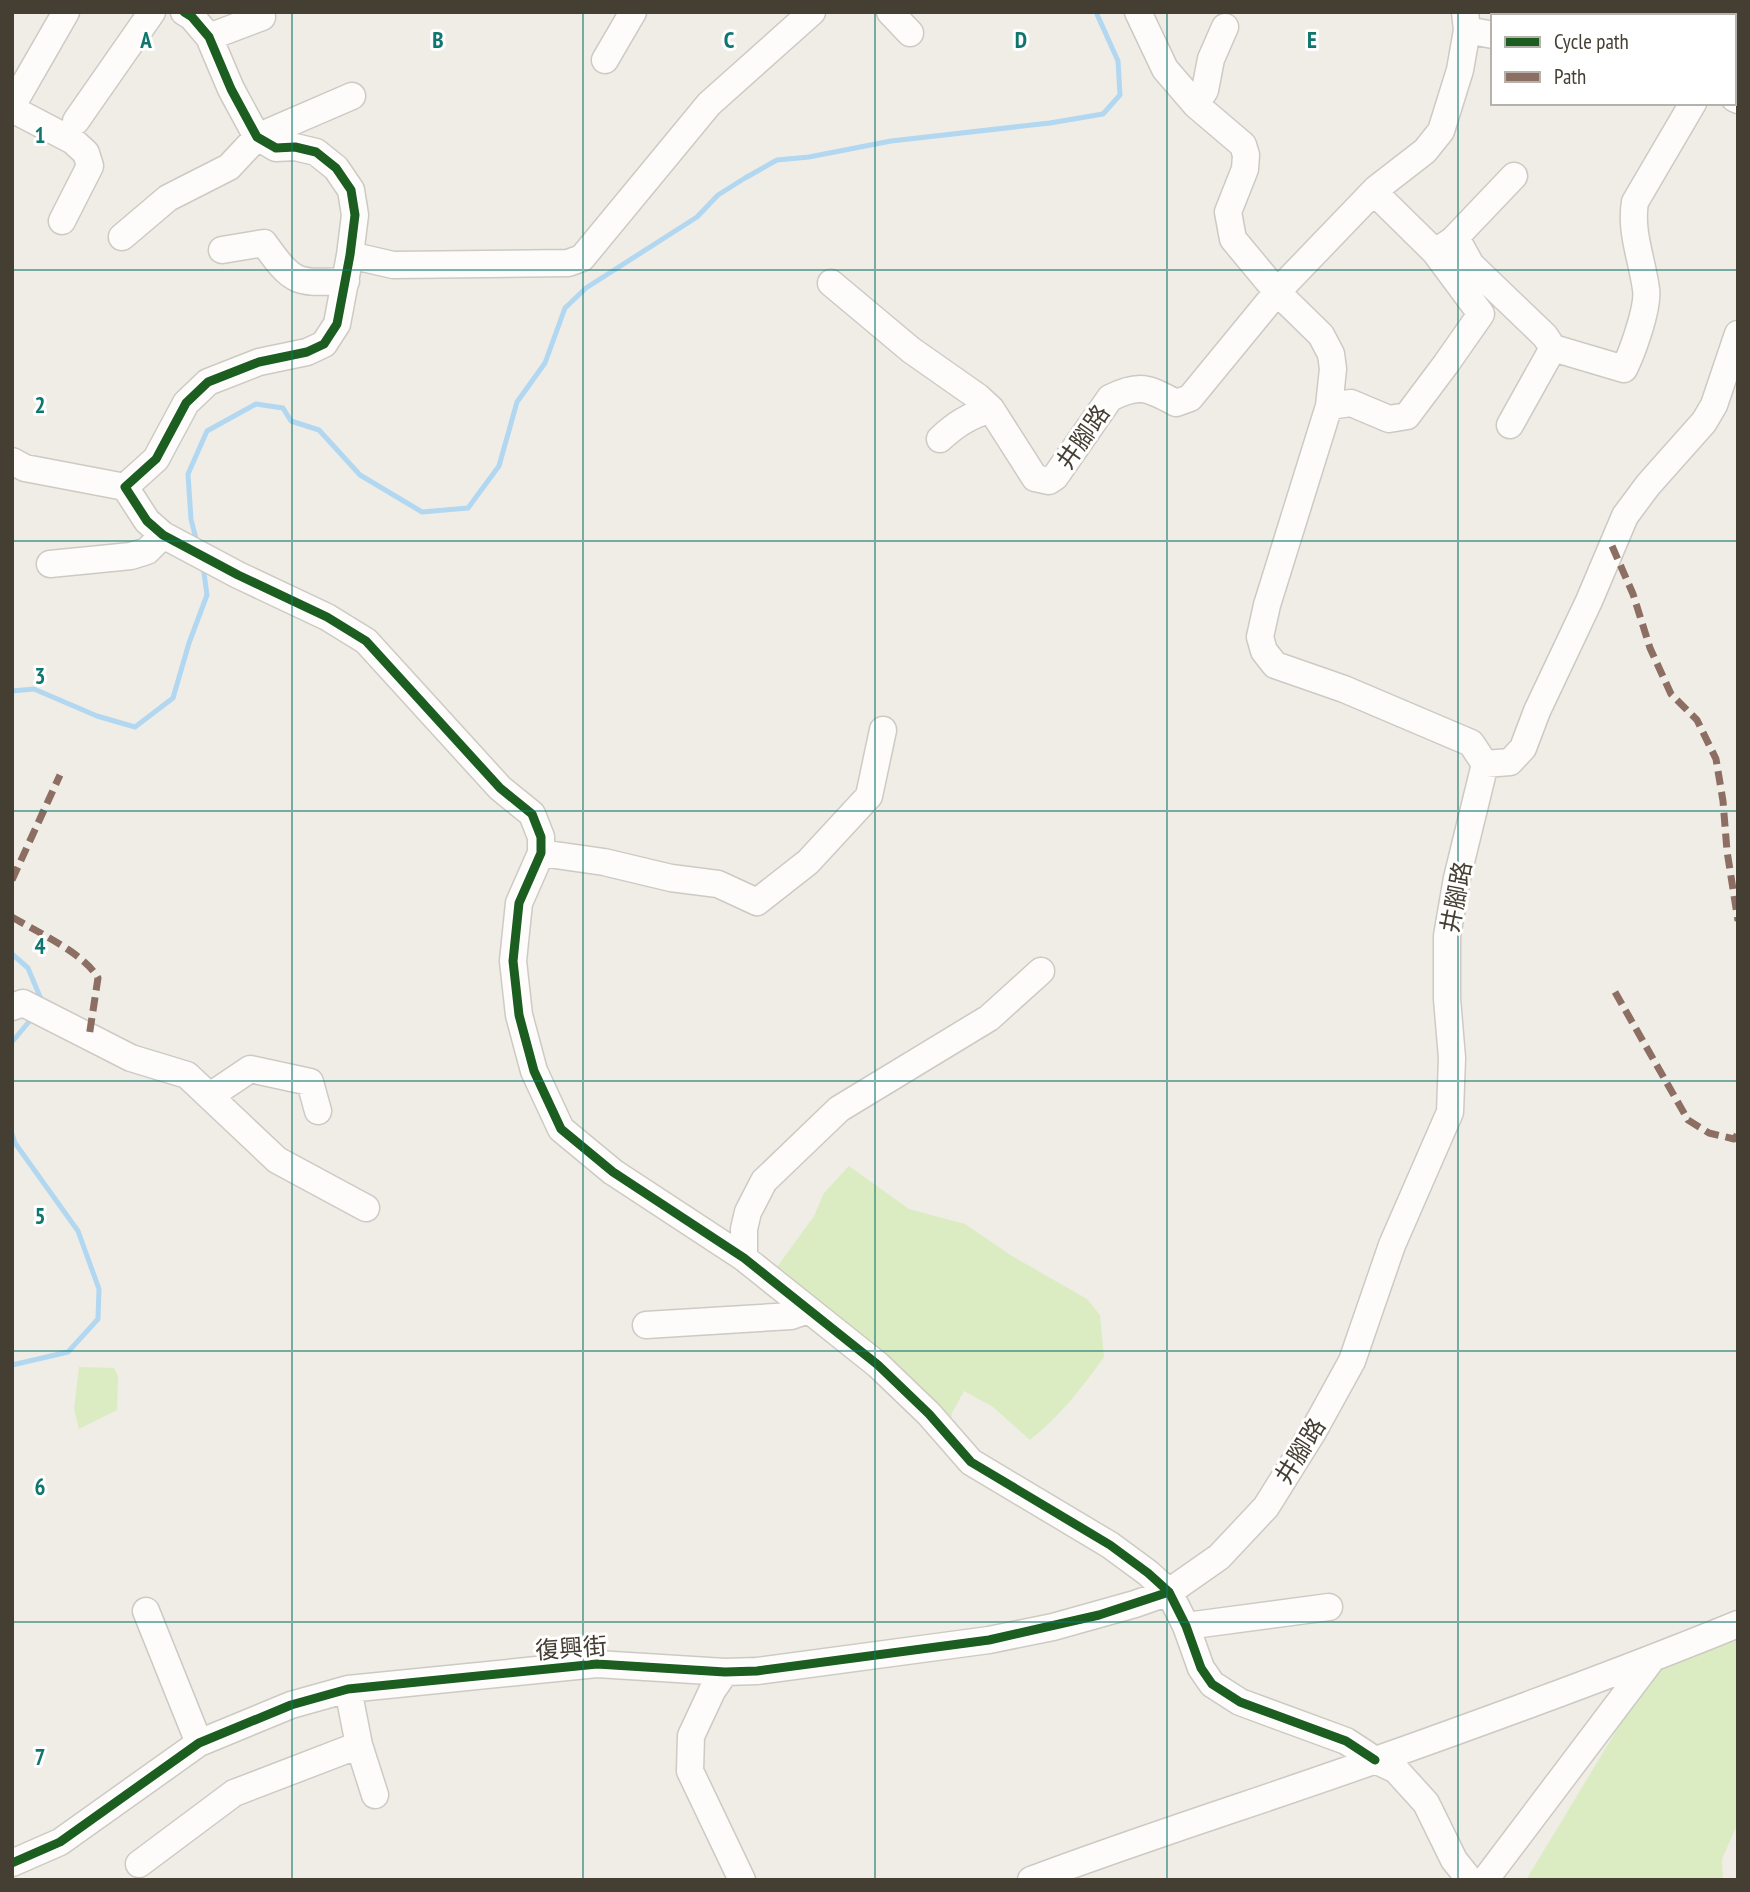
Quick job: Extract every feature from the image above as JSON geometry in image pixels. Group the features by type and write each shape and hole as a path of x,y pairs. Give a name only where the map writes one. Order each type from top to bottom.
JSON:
{"street":[{"path":"62,220 90,166 86,153 73,141 12,107 66,12"},
{"path":"76,121 152,12"},
{"path":"125,487 156,459 186,403 208,382 259,362 307,352 324,344 337,324 355,215 351,190 336,168 316,152 295,147 276,148 257,137 231,89 209,37 192,17 184,12"},
{"path":"605,60 633,12"},
{"path":"350,255 393,265 568,262 582,258 709,104 813,12"},
{"path":"890,12 910,33"},
{"path":"1138,12 1165,69 1196,105 1243,145 1246,155 1245,169 1227,212 1233,239 1277,292 1321,335 1331,354 1333,388 1329,406 1267,605 1260,637 1264,651 1275,665 1343,689 1471,743 1485,764 1510,762 1523,748 1625,516 1648,485 1704,422 1714,405 1738,334"},
{"path":"209,37 262,17"},
{"name":"井腳路","path":"831,283 911,350 978,397 990,409 1035,478 1049,481 1055,477 1110,398 1135,388 1146,387 1176,402 1190,398 1277,292 1374,192 1425,151 1441,131 1475,26"},
{"path":"1196,105 1205,90 1211,59 1225,27"},
{"path":"122,237 168,198 229,167 257,137 352,96"},
{"path":"1444,246 1460,246 1471,265 1545,336 1553,348 1624,369 1633,353 1647,293 1632,221 1635,202 1692,105"},
{"path":"1444,246 1514,176"},
{"path":"1329,406 1351,403 1389,419 1407,416 1480,314 1444,246 1374,192"},
{"path":"222,250 264,243 285,273 306,282 346,281"},
{"path":"1510,425 1553,348"},
{"path":"940,439 968,416 990,409"},
{"path":"12,461 25,468 125,487 147,521 163,535 238,575 327,617 366,641 500,788 531,814 541,837 541,853 519,903 513,961 519,1015 534,1071 561,1129 623,1179 744,1258 878,1366 929,1414 971,1462 1110,1545 1169,1592 1186,1626 1201,1668 1212,1684 1240,1702 1346,1741 1396,1770 1426,1803 1454,1860 1470,1880"},
{"path":"50,564 139,554 147,551 163,535"},
{"path":"541,853 604,862 671,878 718,884 757,902 808,862 869,796 883,730"},
{"name":"井腳路","path":"1169,1592 1219,1557 1265,1507 1314,1430 1352,1361 1392,1245 1450,1112 1452,1058 1447,999 1447,936 1457,878 1485,764"},
{"path":"744,1258 744,1229 748,1212 764,1181 839,1109 989,1018 1041,971"},
{"path":"15,1007 61,1024 131,1058 187,1075 277,1160 366,1208"},
{"path":"211,1096 250,1069 310,1082 318,1111"},
{"path":"646,1325 791,1316 808,1310"},
{"name":"復興街","path":"12,1863 60,1842 199,1743 291,1705 348,1689 597,1664 725,1672 757,1671 989,1640 1099,1615 1169,1592"},
{"path":"1186,1626 1329,1607"},
{"path":"146,1611 199,1743"},
{"path":"1031,1880 1123,1845 1375,1760 1652,1659 1738,1624"},
{"path":"1485,1880 1652,1659"},
{"path":"725,1672 712,1690 691,1736 690,1771 742,1880"},
{"path":"348,1689 359,1745 375,1795"},
{"path":"139,1864 234,1793 359,1745"}],"green space":[{"path":"849,1166 909,1209 965,1224 1012,1256 1087,1299 1100,1315 1104,1357 1070,1401 1030,1440 993,1407 964,1391 952,1413 947,1442 769,1278 814,1216 824,1193"},
{"path":"79,1367 114,1368 118,1376 117,1410 79,1429 74,1409"},
{"path":"1738,1634 1738,1823 1722,1859 1723,1880 1526,1880 1658,1657"}],"waterway":[{"path":"197,543 191,519 188,474 207,431 256,404 283,408 291,421 319,430 360,475 422,512 468,508 499,466 517,402 545,363 565,308 586,288 697,217 718,195 777,160 809,157 891,141 1050,123 1103,114 1120,95 1118,61 1096,12"},
{"path":"12,691 34,689 97,716 135,727 173,698 207,595 203,566"},
{"path":"12,954 28,968 43,1004"},
{"path":"12,1042 33,1017"},
{"path":"12,1134 15,1143 78,1231 99,1289 98,1319 68,1352 12,1365"}],"marked path":[{"path":"1612,546 1633,594 1650,648 1671,694 1697,720 1716,759 1738,921"},
{"path":"12,880 60,775"},
{"path":"12,917 71,952 98,978 89,1037"},
{"path":"1615,992 1688,1120 1709,1133 1734,1139 1738,1134"}],"cycle path":[{"path":"184,12 192,17 209,37 231,89 257,137 276,148 295,147 316,152 336,168 351,190 355,215 337,324 324,344 307,352 259,362 208,382 186,403 156,459 125,487 147,521 163,535 238,575 327,617 366,641 500,788 532,814 541,837 541,853 519,903 513,961 519,1015 534,1071 561,1129 613,1172 744,1258 878,1365 929,1414 971,1462 1110,1545 1148,1573 1169,1592 1186,1626 1201,1668 1212,1684 1240,1702 1346,1741 1375,1760"},
{"path":"12,1863 60,1842 199,1743 291,1705 348,1689 597,1664 725,1672 757,1671 989,1640 1099,1615 1169,1592"}]}
